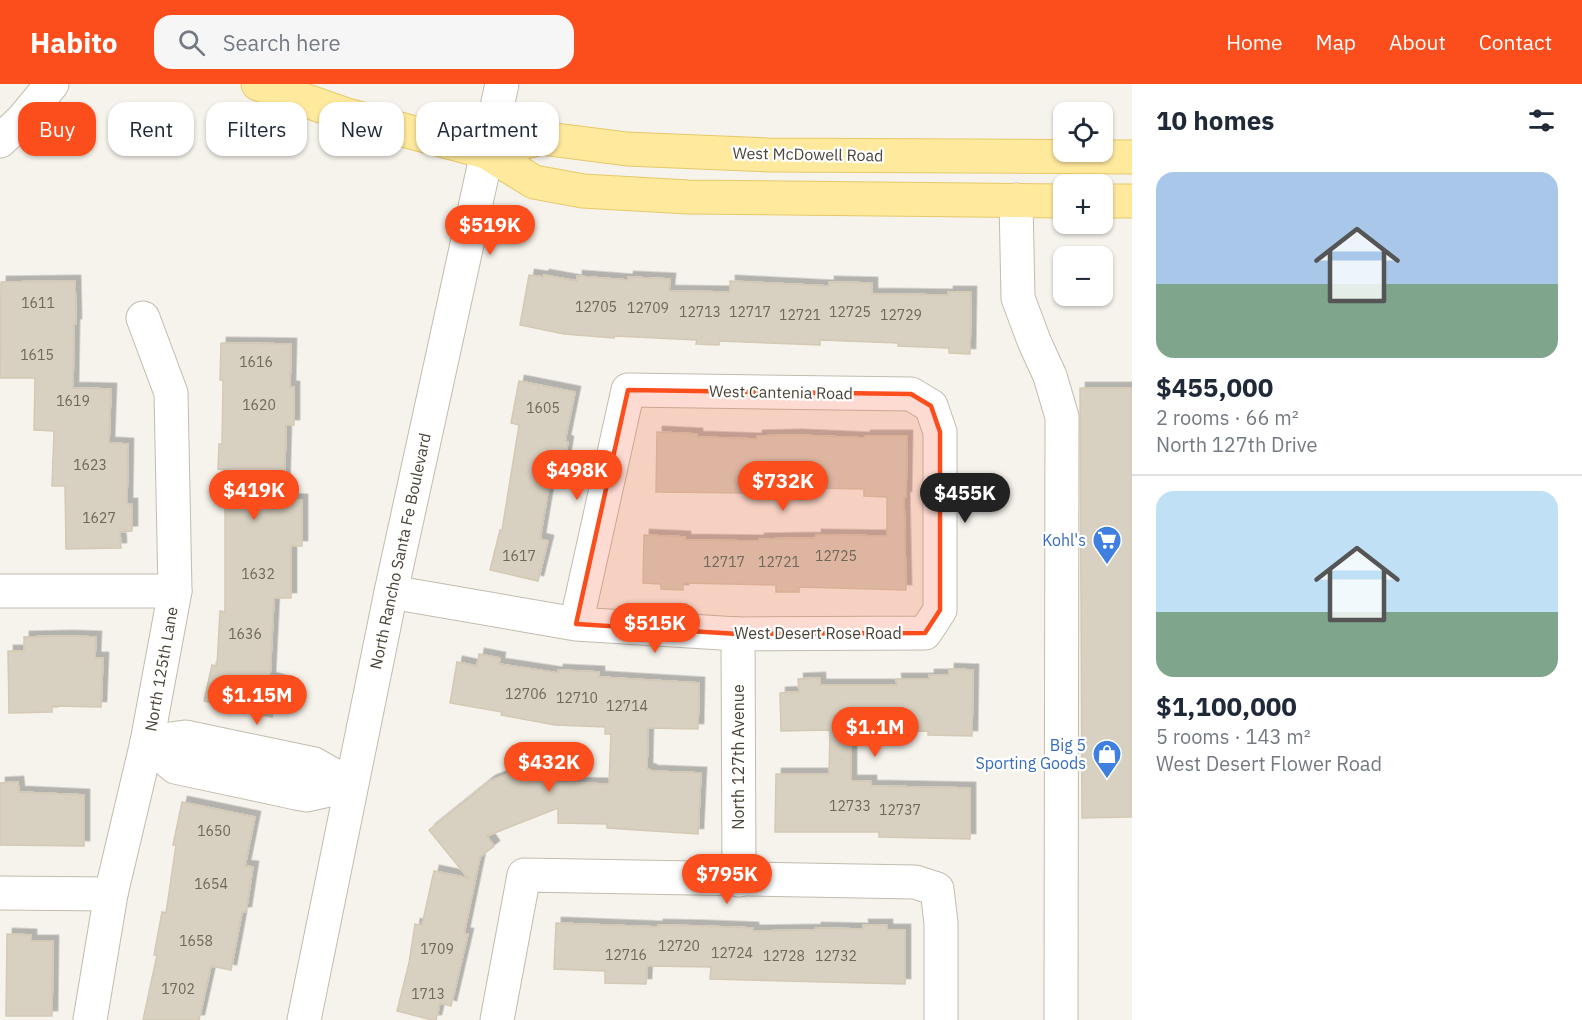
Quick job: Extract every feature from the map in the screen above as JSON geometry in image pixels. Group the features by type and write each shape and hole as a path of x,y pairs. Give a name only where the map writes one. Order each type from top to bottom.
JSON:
{"main road":[{"name":"West McDowell Road","path":"258,84 347,116 416,134"},
{"name":"West McDowell Road","path":"559,140 627,149 757,154 1132,157"},
{"name":"West McDowell Road","path":"492,156 534,182 631,195 1053,201"},
{"path":"1113,201 1132,201"}],"street":[{"path":"0,141 22,120 52,84"},
{"name":"North Rancho Santa Fe Boulevard","path":"498,102 502,84"},
{"name":"North Rancho Santa Fe Boulevard","path":"304,1020 391,592 485,156"},
{"path":"1016,200 1018,298 1034,342 1050,376 1062,417 1061,1020"},
{"name":"North 125th Lane","path":"90,1020 111,894 147,742 175,591 171,393 143,318"},
{"name":"West Cantenia Road","path":"576,624 628,390 911,394 931,406 940,432 940,610 925,633"},
{"path":"0,591 175,591"},
{"name":"West Desert Rose Road","path":"391,592 576,624 738,634 925,633"},
{"name":"North 127th Avenue","path":"738,634 739,880"},
{"path":"147,742 175,767 296,793 307,795 351,785"},
{"path":"497,1020 524,875 915,882 937,889 941,923 940,1020"},
{"path":"0,893 111,894"}],"highlighted area":[{"path":"628,390 911,394 931,406 940,432 940,610 925,633 738,634 576,624"}],"building":[{"path":"529,275 543,277 544,275 577,281 577,276 628,280 628,277 670,279 669,291 730,292 730,281 829,286 829,282 872,283 872,294 948,295 948,292 971,292 970,354 949,353 949,348 898,346 898,343 820,340 820,345 719,341 719,345 696,344 697,340 564,334 520,325"},
{"path":"75,281 76,324 74,324 73,388 111,389 109,443 128,444 127,504 132,504 132,531 120,532 121,548 66,549 65,486 52,486 54,431 34,430 35,378 0,378 1,282"},
{"path":"221,343 291,344 290,387 294,387 294,425 286,425 284,499 302,500 302,546 291,546 291,598 274,598 270,678 281,681 272,717 204,701 212,665 217,666 220,611 225,612 225,470 218,469 219,444 222,444"},
{"path":"519,381 575,392 565,441 568,442 561,482 550,480 540,539 548,541 538,581 490,570 500,530 502,530 519,425 511,423"},
{"name":"Kohl's","path":"1080,388 1132,388 1132,817 1082,818"},
{"path":"657,432 697,434 697,437 757,439 757,436 796,435 865,438 865,436 907,436 906,497 904,497 906,590 799,587 799,592 776,592 776,585 683,583 683,590 661,589 661,584 643,583 644,535 685,537 685,540 759,541 759,539 816,538 816,535 887,536 887,497 864,496 864,489 816,488 816,478 747,480 747,493 656,492"},
{"path":"24,637 96,637 95,658 103,658 101,707 52,706 52,712 9,713 8,651 24,651"},
{"path":"479,654 500,658 499,664 558,673 558,670 599,672 599,677 699,683 698,729 648,728 647,769 701,773 698,834 607,828 607,824 558,823 558,808 487,836 494,846 480,857 464,934 468,934 451,1006 440,1003 436,1020 432,1020 397,1011 409,963 415,924 422,925 434,871 468,878 429,830 490,781 524,768 530,782 609,784 611,734 605,734 605,727 555,725 501,715 502,712 450,703 457,662 477,666"},
{"path":"949,669 973,670 972,736 928,735 928,731 870,732 870,736 851,736 851,781 871,781 871,786 970,788 970,839 879,837 879,832 775,832 776,774 829,774 830,730 781,731 780,693 799,692 798,679 820,678 820,685 897,685 896,679 929,679 929,675 949,675"},
{"path":"18,782 19,792 84,795 84,846 0,845 0,783"},
{"path":"182,802 255,817 245,866 253,867 246,912 242,912 231,970 211,966 199,1020 143,1020 157,955 154,955 162,912 166,913 176,845 173,845"},
{"path":"556,923 753,928 753,931 816,930 816,928 864,929 863,925 887,925 887,930 905,930 905,984 710,979 711,967 647,966 646,984 605,983 605,971 554,969"},
{"path":"7,934 31,935 31,941 53,941 52,1016 6,1016"}],"place":[{"name":"Kohl's","path":"1107,566"},
{"name":"Big 5 Sporting Goods","path":"1107,780"}]}
